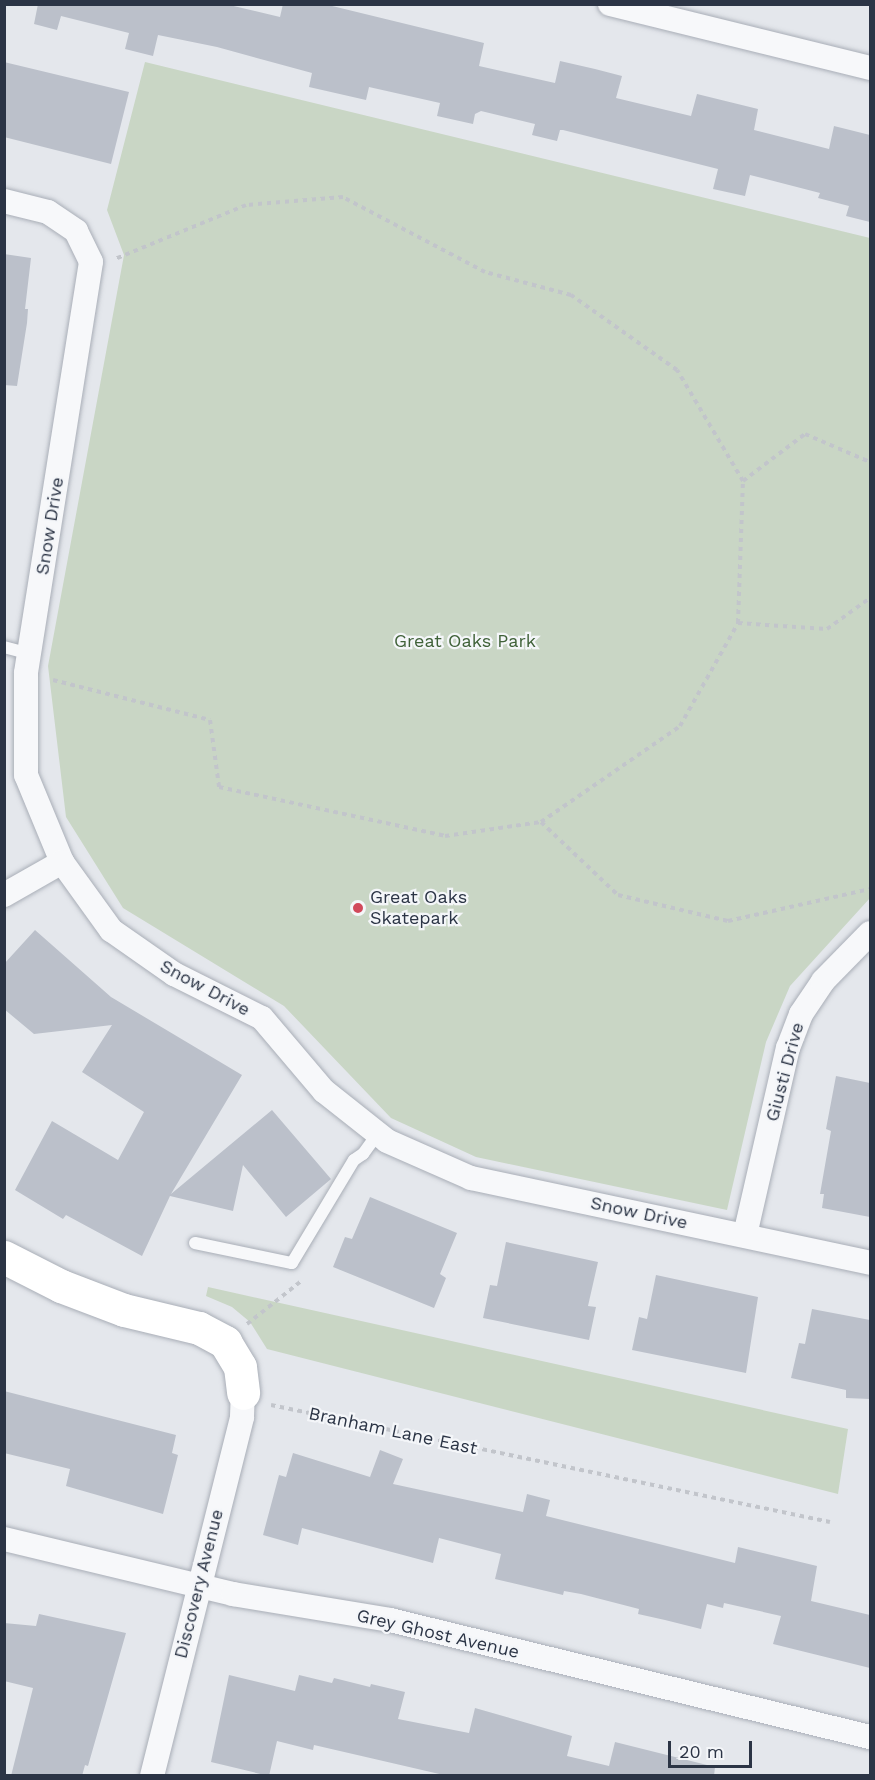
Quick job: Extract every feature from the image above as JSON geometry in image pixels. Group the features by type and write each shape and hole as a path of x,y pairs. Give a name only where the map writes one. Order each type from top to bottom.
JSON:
{"street":[{"path":"610,4 870,68"},
{"path":"4,201 48,212 76,231 91,262"},
{"name":"Snow Drive","path":"91,262 30,654 26,775 62,862 111,930 174,974 262,1018 324,1091 376,1135 471,1178 870,1263"},
{"path":"4,896 62,862"},
{"name":"Giusti Drive","path":"745,1235 788,1048 801,1014 823,981 870,933"},
{"path":"4,1257 61,1286 124,1310 200,1328 225,1342 240,1367 243,1393"},
{"name":"Discovery Avenue","path":"152,1776 242,1417 243,1393"},
{"name":"Grey Ghost Avenue","path":"4,1539 199,1587 390,1620 870,1737"}],"lane":[{"path":"4,647 30,654"},
{"path":"195,1244 292,1263 354,1160 363,1154 376,1135"}],"path":[{"path":"53,680 210,720 219,787 445,836 541,822 680,726 738,623 744,481 677,370 571,295 485,272 343,197 246,205 116,259 91,262"},
{"path":"744,481 805,434 870,462"},
{"path":"738,623 827,629 870,598"},
{"path":"541,822 618,896 728,921 870,889"},
{"path":"246,1325 304,1279"},
{"name":"Branham Lane East","path":"243,1393 274,1406 830,1522"}],"green space":[{"name":"Great Oaks Park","path":"145,62 870,238 870,898 790,986 766,1042 727,1210 476,1157 391,1118 284,1006 123,908 66,817 48,666 124,255 107,210"},
{"path":"208,1287 848,1429 838,1494 267,1349 250,1322 232,1307 206,1296"}],"building":[{"path":"38,4 225,4 280,17 283,4 324,4 484,43 479,66 555,83 560,61 595,69 622,76 616,98 691,116 697,94 758,109 754,130 829,149 834,126 870,135 870,222 846,216 849,206 818,198 820,193 750,175 745,196 713,189 718,169 563,130 560,130 557,141 532,135 535,124 481,111 475,114 473,124 437,116 440,103 369,87 366,100 309,87 312,73 217,47 158,35 153,56 125,49 129,33 61,16 57,30 34,24"},
{"path":"4,62 129,92 111,164 4,137"},
{"path":"4,254 31,258 25,309 28,309 27,323 17,386 4,385"},
{"path":"35,930 111,997 242,1075 171,1194 272,1110 331,1179 286,1217 243,1165 233,1211 170,1196 142,1256 66,1215 63,1219 15,1190 52,1121 118,1160 144,1112 82,1072 112,1025 34,1034 4,1009 4,964"},
{"path":"836,1076 870,1083 870,1217 822,1208 824,1194 820,1194 831,1131 826,1129"},
{"path":"370,1197 457,1233 440,1274 446,1278 434,1308 333,1267 345,1237 352,1239"},
{"path":"506,1242 598,1262 588,1306 596,1307 589,1340 483,1318 490,1285 497,1286"},
{"path":"656,1275 758,1297 746,1373 632,1350 639,1317 647,1319"},
{"path":"812,1309 870,1320 870,1399 846,1398 846,1390 791,1378 799,1343 805,1344"},
{"path":"4,1391 176,1435 172,1453 178,1455 163,1514 66,1486 70,1469 4,1453"},
{"path":"380,1450 403,1459 393,1484 523,1512 527,1494 550,1500 546,1516 735,1563 738,1547 817,1566 811,1601 870,1615 870,1668 773,1644 781,1616 724,1603 723,1608 707,1604 701,1629 638,1614 639,1609 581,1594 564,1591 563,1595 495,1579 501,1554 439,1538 433,1563 302,1528 298,1545 263,1535 279,1475 286,1477 293,1453 370,1477"},
{"path":"39,1614 126,1633 88,1766 85,1765 82,1776 11,1776 33,1688 4,1681 4,1623 36,1626"},
{"path":"229,1675 295,1691 299,1675 332,1683 334,1678 370,1687 371,1684 405,1692 398,1719 469,1733 475,1708 572,1736 567,1756 609,1766 615,1742 715,1767 714,1776 448,1776 314,1745 313,1750 277,1741 269,1776 211,1762"}],"place":[{"name":"Great Oaks Skatepark","path":"358,908"}]}
